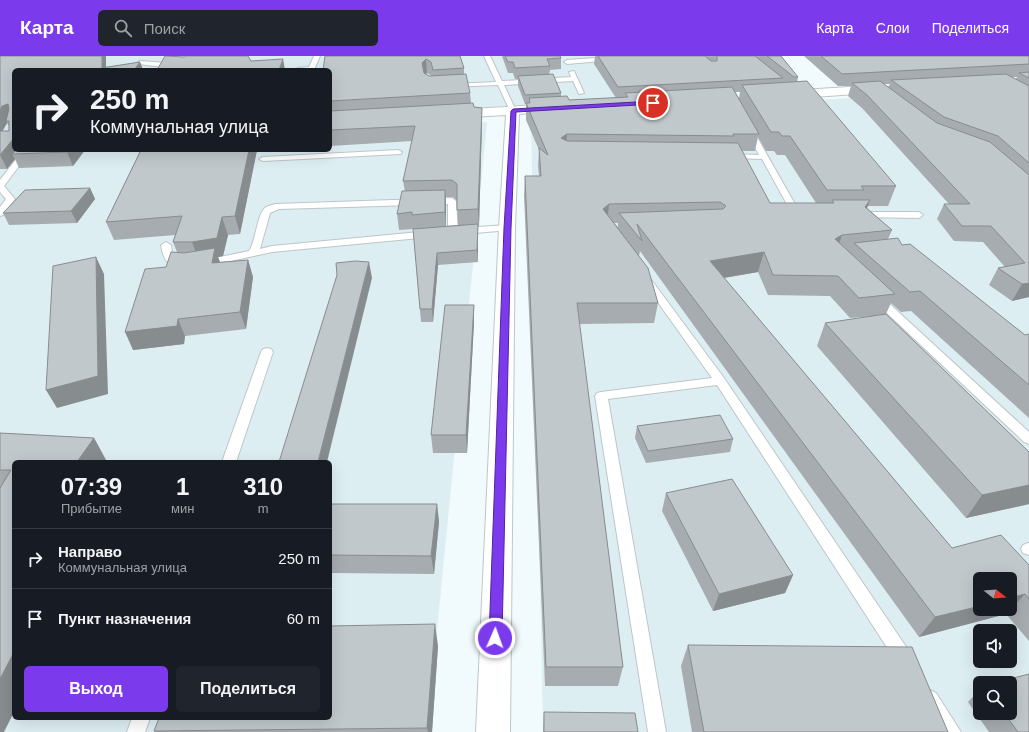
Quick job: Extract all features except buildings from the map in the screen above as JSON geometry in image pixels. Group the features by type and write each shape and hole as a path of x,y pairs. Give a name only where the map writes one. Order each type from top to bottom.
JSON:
{"street":[{"path":"784,93 875,90 888,94"},
{"path":"442,115 568,108"},
{"path":"493,732 507,228 513,111"}],"lane":[{"path":"140,56 140,63"},
{"path":"312,68 317,56"},
{"path":"487,56 513,111"},
{"path":"581,93 566,59 619,59"},
{"path":"134,65 140,63 168,65 179,68"},
{"path":"446,86 574,79"},
{"path":"745,124 797,215 804,215"},
{"path":"0,214 11,199 0,186 26,152"},
{"path":"263,159 306,153 398,152"},
{"path":"724,156 764,157"},
{"path":"253,252 257,246 266,212 269,208 278,206 452,201 446,232"},
{"path":"850,215 919,215"},
{"path":"166,245 168,260 172,264 180,265 224,261 253,252 446,232 507,228"},
{"path":"636,266 720,381 913,672"},
{"path":"869,291 1029,439"},
{"path":"230,460 267,352"},
{"path":"657,732 601,396 720,381"},
{"path":"922,686 952,732"},
{"path":"136,732 140,720"}],"shaded area":[{"path":"0,56 713,56 753,91 375,114 332,72 332,68 12,68 12,134 0,134"},
{"path":"1029,86 1029,732 543,732 531,119"},
{"path":"487,122 427,732 0,732 0,149 12,149 12,152 332,152 332,131"}],"route":[{"path":"495,638 507,228 513,111 653,103"}]}
